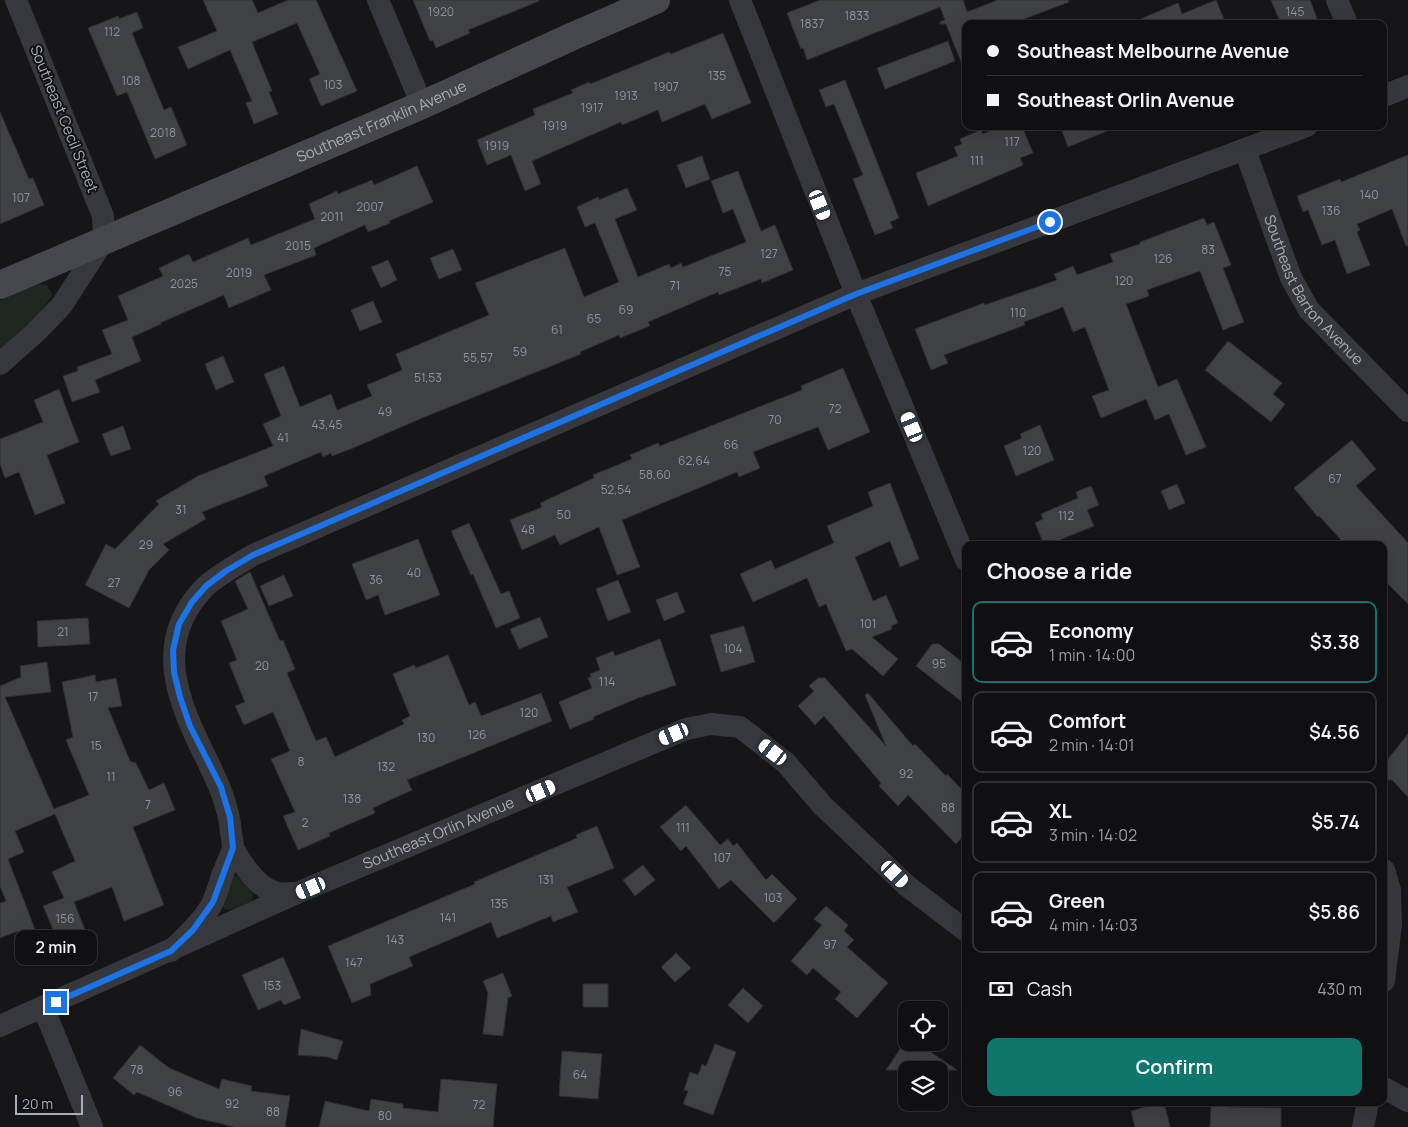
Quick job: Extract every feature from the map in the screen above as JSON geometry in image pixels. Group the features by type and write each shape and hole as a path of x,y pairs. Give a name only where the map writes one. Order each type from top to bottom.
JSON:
{"street":[{"name":"Southeast Cecil Street","path":"16,0 103,216 104,240"},
{"path":"378,0 422,105"},
{"name":"Southeast Franklin Avenue","path":"0,285 422,105 656,0"},
{"path":"740,0 856,294 962,550"},
{"path":"1337,0 1345,20"},
{"path":"1387,95 1408,86"},
{"path":"171,951 193,930 213,902 233,848 230,817 221,787 190,726 180,697 174,672 173,650 179,624 192,602 206,586 226,571 253,555 856,294 1297,130"},
{"name":"Southeast Barton Avenue","path":"1245,150 1290,278 1309,310 1408,411"},
{"path":"0,364 62,305 104,240"},
{"name":"Southeast Orlin Avenue","path":"0,1026 297,894 678,733 711,724 740,727 773,752 786,763 822,805 906,885 962,928"},
{"path":"233,848 246,869 262,885 276,893 297,894"},
{"path":"1387,880 1390,890 1391,924 1387,957"},
{"path":"43,1007 92,1127"},
{"path":"1387,1090 1408,1101"},
{"path":"1363,1127 1367,1106"}],"shaded area":[{"path":"37,284 47,285 53,295 33,321 0,350 0,301"},
{"path":"236,875 253,893 252,901 226,910 221,905 233,876"}],"building":[{"path":"203,0 252,0 258,13 288,0 316,0 357,91 321,106 309,79 320,74 297,23 252,42 272,91 269,92 278,114 254,124 246,103 252,101 230,50 188,69 178,47 217,31"},
{"path":"413,0 539,1 468,30 470,33 436,48 433,40 430,41"},
{"path":"820,0 963,0 967,12 998,0 1068,0 1069,2 1022,20 962,20 962,64 946,24 940,24 940,22 945,20 940,7 807,60 787,13"},
{"path":"1216,0 1224,20 1138,20 1178,3 1182,14"},
{"path":"1271,0 1310,0 1318,20 1279,20"},
{"path":"137,12 143,28 132,33 164,110 171,107 187,145 155,159 127,92 117,96 88,28 118,16 119,19"},
{"path":"723,33 751,103 712,119 705,104 662,122 658,110 622,125 621,122 532,161 541,184 525,191 511,155 487,165 477,140 535,115 533,109 573,93 571,90 589,82 590,84 669,52 671,54"},
{"path":"948,41 955,61 885,89 877,68"},
{"path":"845,80 899,218 890,222 893,228 875,235 853,179 863,175 834,104 826,107 819,90"},
{"path":"0,112 29,179 33,178 44,205 0,224"},
{"path":"981,130 983,134 992,130 1024,130 1033,153 1020,158 1023,165 928,206 916,173 958,156 954,147 962,144 960,139"},
{"path":"1062,130 1110,130 1068,147"},
{"path":"1408,155 1408,245 1406,246 1392,209 1357,224 1360,230 1357,232 1370,265 1347,274 1335,240 1322,245 1308,210 1303,212 1297,196 1340,179 1341,182"},
{"path":"702,156 710,179 686,188 677,165"},
{"path":"417,166 433,202 368,232 365,225 314,248 316,255 264,275 271,290 229,308 224,295 132,337 141,361 95,380 100,392 72,402 63,376 78,371 77,367 112,354 102,330 128,320 118,296 163,276 159,268 189,254 193,262 248,238 251,245 315,219 309,204 337,191 338,194 372,180 374,185"},
{"path":"738,171 761,231 775,225 793,270 762,283 761,279 719,295 718,292 648,322 650,326 620,338 619,335 580,352 581,354 353,448 332,456 331,453 323,457 321,452 264,476 268,486 202,512 206,519 163,544 169,550 149,570 129,608 85,585 106,544 115,549 159,504 156,501 198,476 273,446 263,424 281,416 264,374 284,366 300,407 331,394 337,410 372,396 367,385 402,370 396,354 489,315 475,283 565,248 584,297 619,282 595,223 585,227 577,207 598,197 599,200 627,188 637,210 615,219 638,277 669,264 671,268 681,263 683,267 746,242 733,209 723,213 711,181"},
{"path":"1204,218 1207,225 1214,222 1231,265 1223,268 1244,322 1223,330 1200,271 1147,290 1149,296 1126,304 1158,387 1177,379 1206,447 1186,455 1169,414 1155,420 1146,399 1101,418 1092,396 1109,390 1085,327 1073,332 1063,307 1024,322 1025,325 944,355 948,363 931,370 915,329 984,303 985,305 1057,280 1054,274 1073,266 1077,275 1113,262 1110,254"},
{"path":"453,249 462,270 439,279 430,258"},
{"path":"388,260 397,280 381,288 371,267"},
{"path":"373,301 382,322 360,331 351,310"},
{"path":"1228,341 1282,383 1273,394 1285,404 1271,422 1205,370"},
{"path":"223,356 234,382 216,390 205,364"},
{"path":"843,368 870,432 828,450 818,427 753,452 760,468 739,477 737,472 622,520 640,567 617,575 599,527 560,545 555,535 522,550 510,520 542,507 540,503 594,478 593,475 632,459 630,455 658,443 660,446 802,390 801,386"},
{"path":"59,389 79,442 47,455 65,503 35,515 19,472 5,478 0,464 0,439 43,422 34,400"},
{"path":"1040,425 1054,460 1016,476 1004,446 1022,438 1020,434"},
{"path":"123,426 131,449 111,456 102,434"},
{"path":"1352,440 1376,469 1356,486 1408,543 1408,604 1387,583 1387,541 1342,541 1318,517 1294,488"},
{"path":"890,483 919,559 900,567 890,541 855,557 873,601 886,595 898,623 891,626 892,629 872,637 898,659 883,676 852,649 846,651 826,604 819,607 807,578 753,602 740,574 771,560 775,569 834,543 827,526 873,506 868,492"},
{"path":"1177,484 1185,503 1169,510 1161,491"},
{"path":"1091,486 1099,505 1087,510 1094,526 1057,541 1043,541 1035,523 1043,519 1041,514 1078,498 1076,492"},
{"path":"469,523 501,594 509,591 520,618 496,628 473,574 471,575 451,531"},
{"path":"418,539 440,595 385,615 378,595 366,600 352,564"},
{"path":"250,572 280,641 283,640 295,669 287,673 316,741 326,737 335,757 404,724 402,720 410,716 393,674 414,665 416,668 448,655 469,705 475,702 481,716 541,693 552,721 407,780 412,790 373,808 375,813 329,833 330,836 298,850 283,816 295,812 271,759 290,751 273,712 244,725 235,706 245,702 229,663 237,660 221,621 248,609 235,581"},
{"path":"284,575 293,596 269,606 260,586"},
{"path":"618,580 631,612 608,621 596,589"},
{"path":"677,592 685,612 664,621 656,600"},
{"path":"540,617 548,637 519,649 510,629"},
{"path":"88,618 90,644 38,647 37,621"},
{"path":"744,626 755,662 721,672 710,635"},
{"path":"660,639 676,685 638,698 570,729 559,702 592,688 588,678 591,677 590,674 600,670 596,658 613,651 615,656"},
{"path":"932,644 939,644 962,662 962,702 916,666"},
{"path":"47,662 51,692 5,697 54,809 89,795 66,740 73,737 62,682 95,675 96,682 116,678 122,706 108,708 130,761 136,763 149,790 164,783 175,810 133,827 164,905 124,921 112,887 74,902 87,935 63,945 58,933 55,934 43,906 64,898 52,872 75,861 55,814 15,831 24,852 8,859 39,940 24,946 18,931 0,938 0,903 6,901 0,886 0,686 21,677 20,666"},
{"path":"818,678 825,678 886,746 865,695 868,693 913,746 915,744 962,790 962,837 956,844 908,795 898,806 879,786 881,783 824,716 815,725 798,706 814,691 809,686"},
{"path":"1408,734 1408,797 1392,780 1387,780 1387,760"},
{"path":"686,805 720,845 728,839 733,846 737,843 766,880 772,874 797,899 774,923 731,880 719,889 686,846 681,851 660,827"},
{"path":"597,826 614,868 567,887 578,912 553,922 551,916 497,938 491,922 409,957 413,966 370,984 371,995 352,1003 328,946 475,884 474,882 577,838 576,835"},
{"path":"643,865 655,880 635,896 623,880"},
{"path":"826,906 848,925 844,931 854,940 847,947 888,983 857,1018 835,999 841,992 813,968 807,975 791,961 822,925 814,919"},
{"path":"676,953 691,968 675,982 661,967"},
{"path":"283,957 301,998 284,1005 281,1000 258,1010 242,975"},
{"path":"503,973 512,996 508,998 503,1036 483,1034 488,993 483,981"},
{"path":"583,984 608,984 608,1007 583,1007"},
{"path":"743,988 763,1006 748,1023 728,1005"},
{"path":"301,1029 343,1041 337,1060 327,1057 298,1055"},
{"path":"715,1044 736,1052 713,1115 683,1104 688,1091 684,1090 690,1072 698,1075 702,1064 706,1066"},
{"path":"140,1045 169,1068 219,1089 222,1079 252,1086 251,1091 290,1096 285,1127 235,1127 197,1118 137,1092 134,1095 113,1078"},
{"path":"562,1051 602,1054 598,1099 559,1096"},
{"path":"899,1051 929,1051 944,1061 898,1061 898,1070 886,1070"},
{"path":"948,1064 957,1070 948,1070"},
{"path":"441,1079 497,1084 493,1127 319,1127 325,1101 369,1111 371,1099 403,1104 403,1108 438,1112"},
{"path":"1149,1106 1165,1106 1170,1127 1135,1127 1131,1111"},
{"path":"1211,1106 1281,1108 1281,1127 1210,1127"}],"route":[{"path":"56,1002 171,951 193,930 213,902 233,848 230,817 221,787 190,726 174,672 173,650 179,624 192,602 206,586 226,571 253,555 856,294 1050,222"}]}
